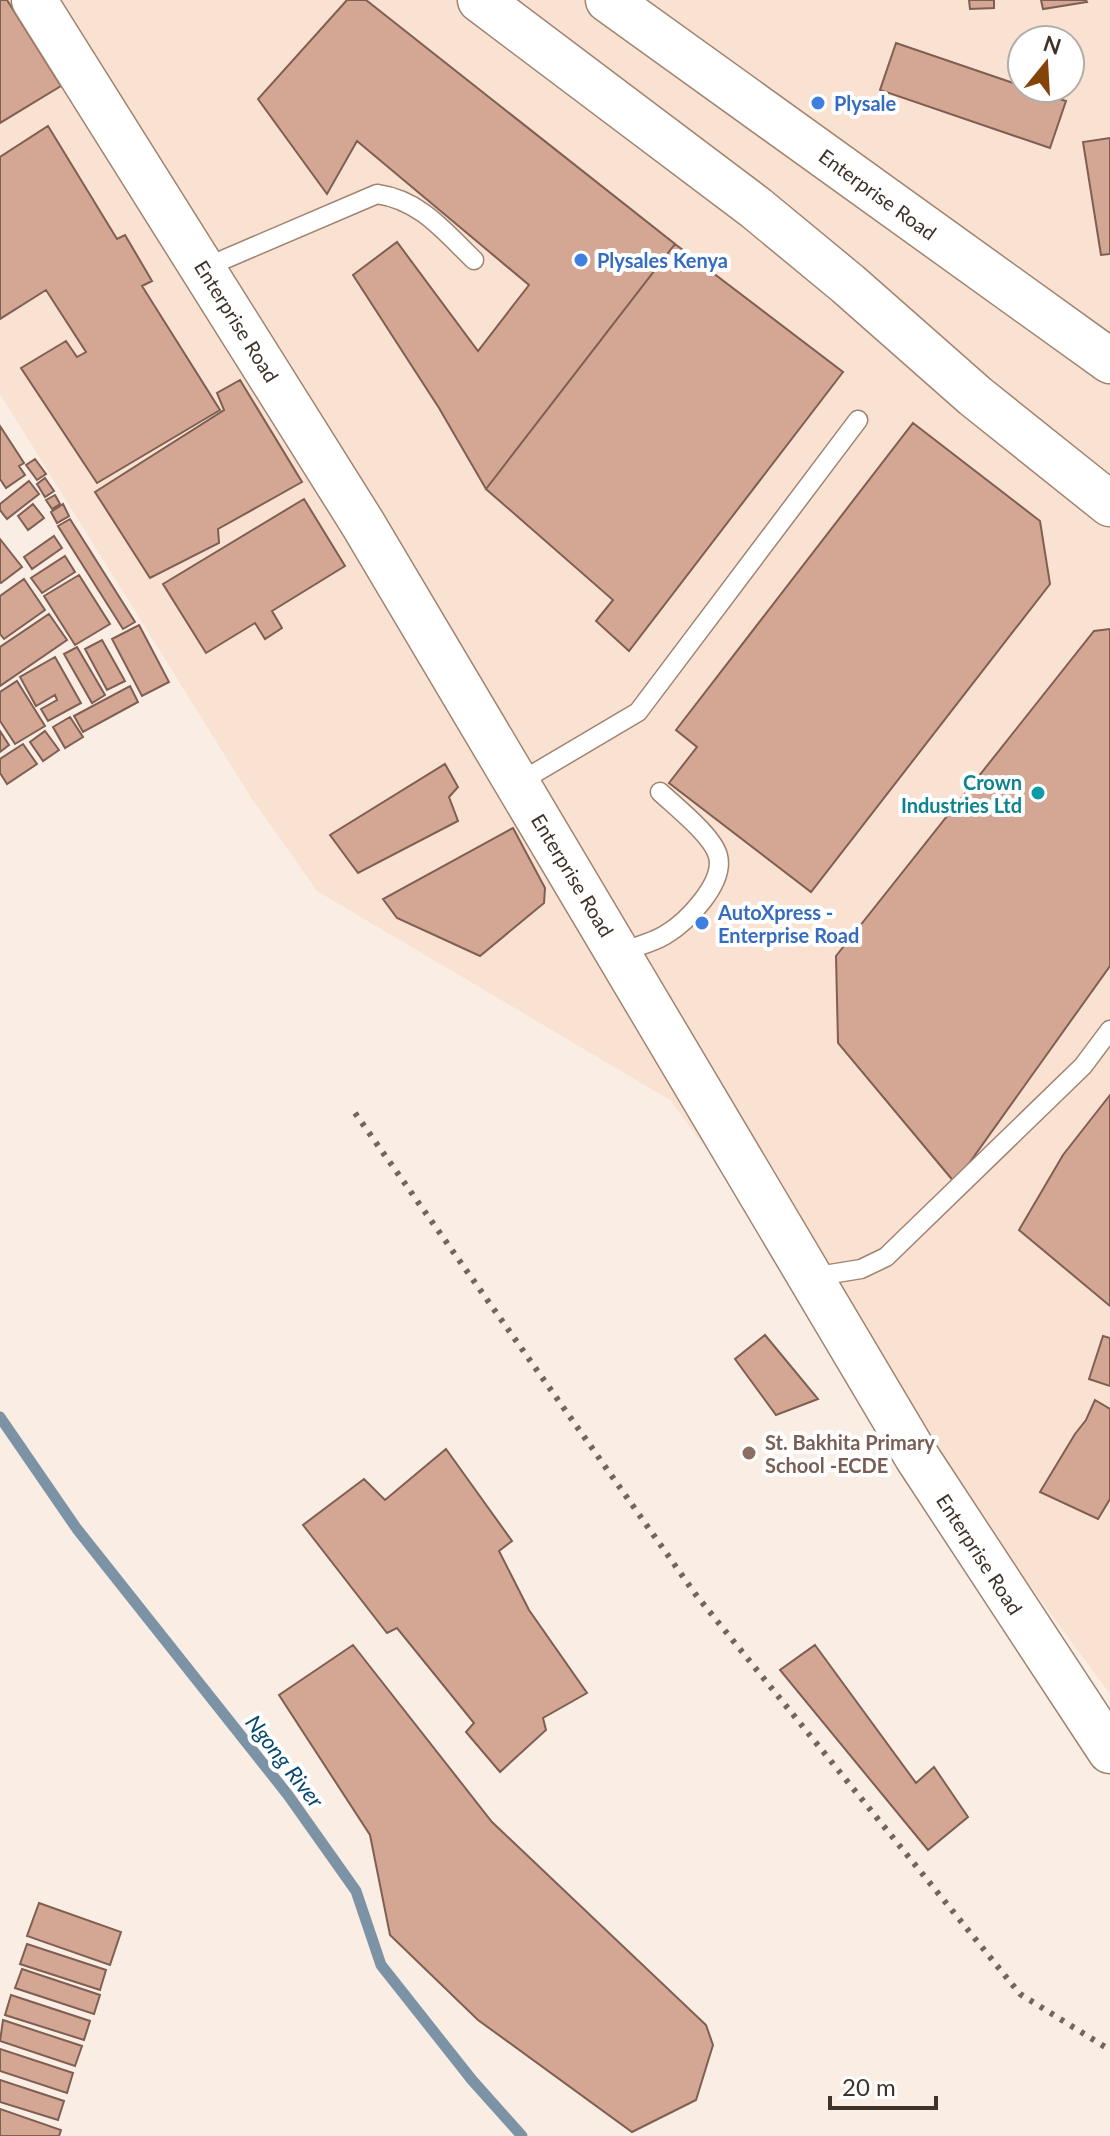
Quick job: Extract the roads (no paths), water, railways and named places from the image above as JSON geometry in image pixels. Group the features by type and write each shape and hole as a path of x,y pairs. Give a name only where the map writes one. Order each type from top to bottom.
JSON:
{"main road":[{"name":"Enterprise Road","path":"34,0 363,524 917,1457 1110,1751"},
{"path":"480,0 756,208 975,396 1110,504"},
{"name":"Enterprise Road","path":"608,0 1110,361"}],"lane":[{"path":"204,268 377,194 399,197 422,211 474,260"},
{"path":"518,783 638,712 858,420"},
{"path":"619,953 664,936 688,917 718,877 718,856 708,839 660,792"},
{"path":"812,1277 861,1269 886,1257 1083,1066 1110,1030"}],"waterway":[{"name":"Ngong River","path":"0,1417 77,1529 288,1795 356,1891 381,1965 472,2080 522,2136"}],"railway":[{"path":"355,1113 696,1595 1020,1994 1110,2050"}],"place":[{"name":"Plysale","path":"818,103"},
{"name":"Plysales Kenya","path":"581,260"},
{"name":"Crown Industries Ltd","path":"1038,793"},
{"name":"AutoXpress - Enterprise Road","path":"702,923"},
{"name":"St. Bakhita Primary School -ECDE","path":"749,1453"}]}
